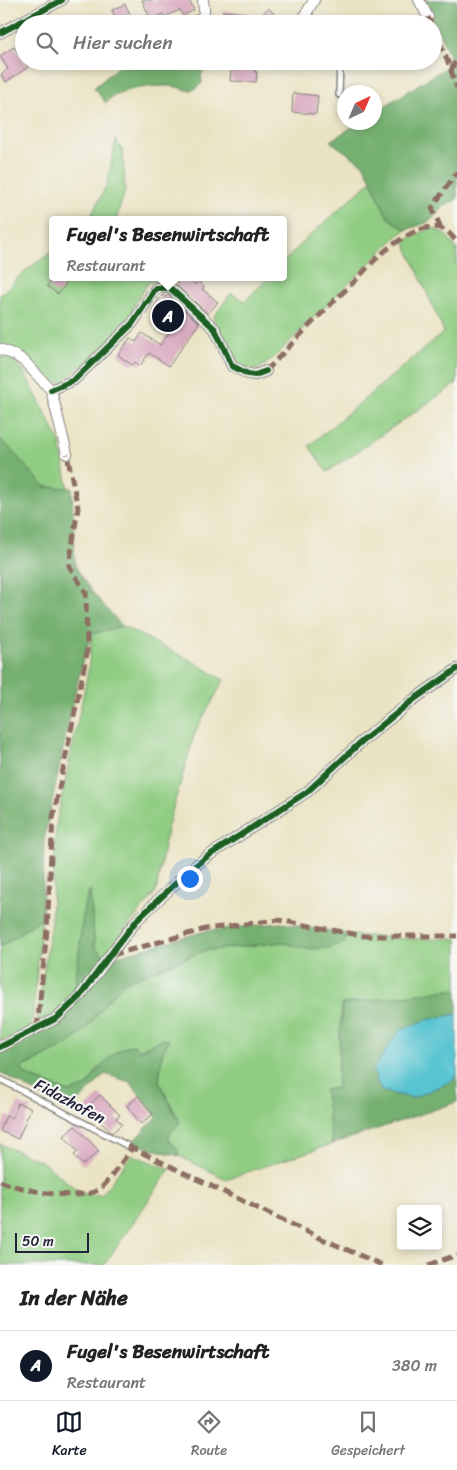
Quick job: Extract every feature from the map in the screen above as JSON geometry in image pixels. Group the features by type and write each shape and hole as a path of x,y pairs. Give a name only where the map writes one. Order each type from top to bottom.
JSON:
{"street":[{"path":"34,15 62,0"},
{"path":"203,0 204,15"},
{"path":"308,13 314,0"},
{"path":"419,0 427,15"},
{"path":"0,33 15,25"},
{"path":"51,390 74,380 132,324 156,288 170,288 204,317 215,329 232,366 248,374 255,375 266,371"},
{"path":"0,349 24,361 51,390 67,454"},
{"path":"0,1048 57,1018 80,996 137,920 190,870 208,856 308,792 360,743 413,700 457,670"}],"lane":[{"path":"339,85 340,70"},
{"name":"Fidazhofen","path":"0,1079 128,1146"}],"green space":[{"path":"424,0 457,0 457,199 445,206 429,222 406,230 388,218 364,165 330,141 348,130 382,130 382,108 453,63 442,39 442,15 431,15"},
{"path":"114,70 205,70 201,74 202,83 190,90 174,86 135,89 118,94 106,103 94,88"},
{"path":"116,139 123,152 125,190 117,216 91,216 107,184"},
{"path":"371,181 388,218 406,230 397,236 272,359 258,369 250,370 241,367 213,318 231,293 245,301 265,281 287,281 287,259 307,238"},
{"path":"432,228 447,236 457,250 457,383 327,472 309,446 444,332 404,240"},
{"path":"49,254 49,281 158,281 149,282 133,307 132,324 62,382 46,381 26,356 0,345 0,295 24,272"},
{"path":"0,356 17,363 24,372 60,442 68,488 45,487 0,438"},
{"path":"0,438 45,487 72,488 75,566 92,592 122,626 92,634 84,655 44,840 42,918 0,947"},
{"path":"122,626 192,661 224,680 195,732 167,829 156,892 104,955 95,948 89,891 83,915 77,974 73,993 61,1009 50,1017 37,1021 51,921 56,825 88,672 92,634"},
{"path":"90,890 95,948 104,955 114,957 206,931 269,924 281,923 347,934 344,943 328,948 307,949 282,942 203,951 125,982 107,1001 86,1029 69,1044 21,1068 26,1075 69,1092 87,1086 107,1060 119,1050 134,1045 139,1051 163,1039 169,1040 162,1054 159,1082 180,1123 170,1133 169,1140 177,1149 179,1156 131,1143 157,1117 130,1082 105,1074 69,1112 0,1072 0,1052 59,1018 75,988 84,907"},
{"path":"42,918 33,1016 29,1030 0,1041 0,947"},
{"path":"347,934 408,939 457,939 457,989 342,1004 337,1088 325,1090 332,1144 226,1179 179,1156 177,1149 169,1140 170,1133 179,1120 159,1082 162,1054 168,1040 163,1039 99,1067 87,1086 69,1092 26,1075 21,1068 39,1060 86,1029 107,1001 125,982 203,951 282,942 307,949 343,943"},
{"path":"457,989 457,1014 426,1020 452,1081 457,1075 457,1102 332,1144 325,1090 337,1088 342,1004"},
{"path":"0,1144 41,1161 81,1193 101,1195 132,1155 170,1169 104,1265 0,1265"}],"water":[{"path":"457,1014 457,1075 452,1081 413,1098 381,1091 373,1070 399,1031 426,1020"}],"building":[{"path":"142,0 189,0 194,10 185,15 182,15 180,10 169,15 149,15"},
{"path":"125,4 130,15 114,15 112,10"},
{"path":"268,8 276,15 262,15"},
{"path":"222,11 246,13 246,15 225,15"},
{"path":"14,47 15,70 24,70 6,82 1,75 8,69 0,56"},
{"path":"231,70 255,70 254,72 257,72 256,82 230,81"},
{"path":"293,93 318,96 316,114 292,112"},
{"path":"51,281 62,281 66,284 58,294 47,286"},
{"path":"180,281 190,281 195,285 198,281 204,287 202,289 218,302 208,314 176,285"},
{"path":"162,295 166,297 168,295 199,323 169,366 149,353 140,366 135,362 132,365 118,355 130,338 136,342 142,333 160,345 173,328 152,310"},
{"path":"100,1095 120,1115 116,1118 122,1124 112,1133 86,1108"},
{"path":"138,1096 153,1114 141,1124 127,1106"},
{"path":"18,1103 31,1108 18,1139 0,1131 6,1116 12,1118"},
{"path":"75,1126 99,1151 83,1165 74,1155 78,1152 64,1136"}],"marked path":[{"path":"442,48 457,88"},
{"path":"451,71 457,57"},
{"path":"441,228 432,208 457,172"},
{"path":"266,371 375,260 401,239 418,230 432,227 447,231 457,243"},
{"path":"37,1029 47,930 53,818 87,653 86,593 69,566 78,508 67,454"},
{"path":"112,955 206,929 278,920 364,936 457,936"},
{"path":"128,1146 320,1238 382,1265"},
{"path":"0,1181 21,1188 51,1194 67,1195 93,1192 105,1184 132,1148"},
{"path":"428,1265 457,1255"}],"cycle path":[{"path":"34,15 62,0"},
{"path":"0,33 15,25"},
{"path":"51,390 74,380 132,324 156,288 170,288 215,329 232,366 248,374 255,375 266,371"},
{"path":"0,1047 57,1018 80,996 137,920 190,870 208,856 307,792 360,743 413,700 457,669"}],"place":[{"name":"Fugel's Besenwirtschaft","path":"168,316"}]}
